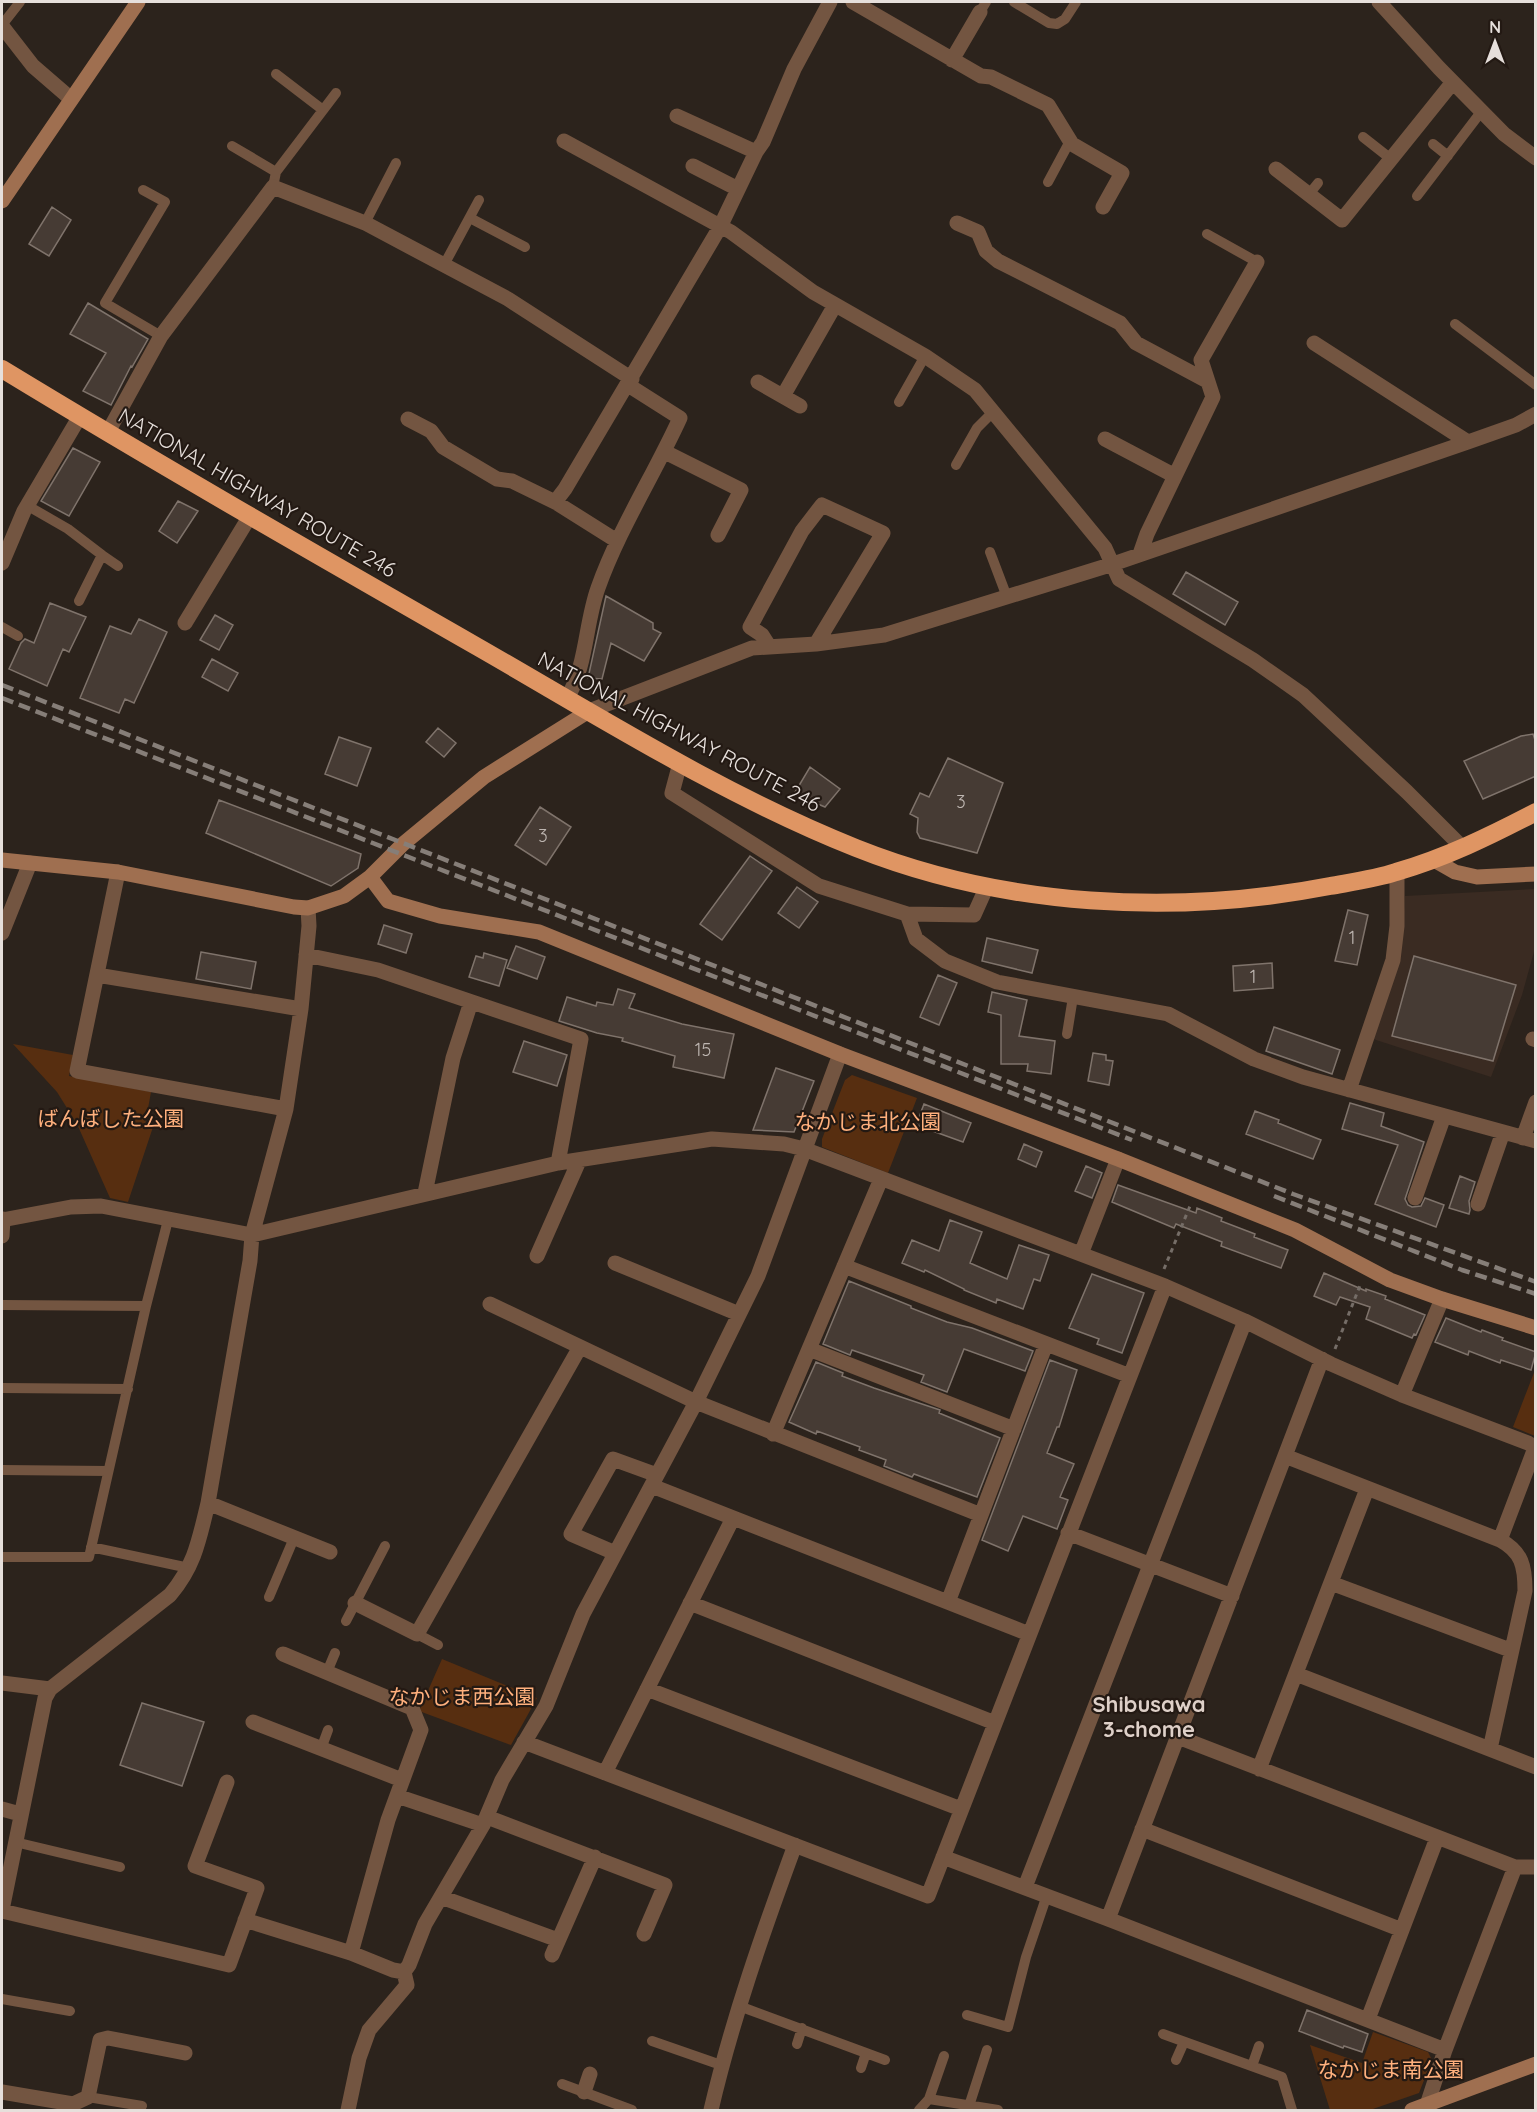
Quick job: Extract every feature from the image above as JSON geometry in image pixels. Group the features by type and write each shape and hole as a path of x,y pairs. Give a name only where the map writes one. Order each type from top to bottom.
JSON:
{"highway":[{"name":"NATIONAL HIGHWAY ROUTE 246","path":"2,369 250,516 680,763 793,822 860,850 932,873 987,886 1049,896 1114,902 1216,901 1295,893 1397,872 1463,848 1536,812"}],"street":[{"path":"2,201 70,98 138,2"},
{"path":"555,502 630,382 720,227 763,142 794,69 830,2"},
{"path":"853,2 981,76 991,77 1048,105 1072,144 1137,180"},
{"path":"1379,2 1481,112 1504,134 1536,158"},
{"path":"952,60 983,7"},
{"path":"2,25 33,66 70,98"},
{"path":"1276,170 1314,188 1342,220 1453,82"},
{"path":"677,116 756,152"},
{"path":"564,141 731,232 813,292 925,356 975,390 1105,548 1119,579 1253,660 1304,695 1463,848"},
{"path":"693,166 738,189"},
{"path":"1103,207 1122,173"},
{"path":"108,432 161,336 275,179 365,223 508,299 680,418 665,452 617,541 597,590 576,684 567,698"},
{"path":"972,230 979,216"},
{"path":"957,223 978,232 986,250 992,257 1059,283 1120,323 1136,343 1207,381"},
{"path":"1140,554 1147,534 1213,397 1201,360 1257,262"},
{"path":"783,396 835,305"},
{"path":"1314,343 1468,442"},
{"path":"758,382 800,406"},
{"path":"2,860 118,873 308,908 344,896 370,877 403,844 484,777 589,711 752,648 816,645 884,635 1113,564 1516,425 1536,414"},
{"path":"2,563 5,546 80,416"},
{"path":"408,419 431,431 444,447 497,479 512,481 555,502 617,541"},
{"path":"1105,439 1175,476"},
{"path":"665,452 747,493 718,535"},
{"path":"769,646 762,635 750,627 802,531 822,505 883,533 816,645"},
{"path":"184,623 250,516"},
{"path":"680,763 672,793 819,886 907,914 974,915 987,886"},
{"path":"1434,860 1455,872 1477,877 1536,874"},
{"path":"2,933 30,863"},
{"path":"1349,1090 1393,960 1397,926 1397,872"},
{"path":"118,873 77,1071 286,1109"},
{"path":"370,877 388,901 462,920 539,932 840,1054 1119,1159 1295,1230 1390,1280 1442,1299 1536,1328"},
{"path":"226,1782 195,1866 257,1888 229,1965 2,1910 45,1698 50,1689 170,1595 184,1578 199,1539 208,1503 250,1261 252,1235 286,1109 301,1009 308,908"},
{"path":"907,914 916,939 945,961 997,982 1168,1014 1254,1059 1349,1090 1529,1139 1536,1102"},
{"path":"306,955 378,970 581,1039 558,1162"},
{"path":"97,975 301,1009"},
{"path":"425,1193 453,1058 471,1002"},
{"path":"348,2110 359,2058 369,2030 407,1985 404,1972 425,1924 485,1821 502,1780 546,1706 583,1614 696,1402 758,1276 840,1054"},
{"path":"1415,1198 1444,1116"},
{"path":"1478,1204 1503,1132"},
{"path":"2,1236 2,1219 71,1207 101,1206 252,1235 558,1162 579,1161 712,1139 784,1144 804,1149 1161,1285 1327,1357 1402,1395 1528,1443 1535,1448 1500,1540"},
{"path":"1081,1254 1119,1159"},
{"path":"537,1256 579,1161"},
{"path":"773,1434 881,1179"},
{"path":"615,1263 739,1314"},
{"path":"844,1266 1130,1376"},
{"path":"524,1742 928,1896 1130,1376 1161,1285"},
{"path":"1402,1395 1442,1299"},
{"path":"490,1304 696,1402 981,1515"},
{"path":"1025,1887 1245,1321"},
{"path":"948,1602 1046,1344"},
{"path":"355,1604 417,1634 580,1347"},
{"path":"809,1349 1014,1429"},
{"path":"1108,1919 1285,1456 1327,1357"},
{"path":"1285,1456 1500,1540 1512,1547 1525,1573 1525,1591 1510,1650 1490,1749"},
{"path":"615,1553 571,1534 613,1459 733,1518 1029,1634"},
{"path":"1259,1769 1367,1489"},
{"path":"208,1503 330,1552"},
{"path":"604,1773 733,1518"},
{"path":"1068,1533 1232,1596"},
{"path":"1331,1583 1510,1650"},
{"path":"690,1603 995,1723"},
{"path":"283,1654 412,1708 421,1730 388,1820 351,1953"},
{"path":"1296,1674 1536,1767"},
{"path":"2,1683 50,1689"},
{"path":"647,1689 962,1809"},
{"path":"253,1722 321,1749 400,1788 485,1821 596,1857 665,1885 644,1934"},
{"path":"1178,1737 1515,1867 1536,1867"},
{"path":"2,1809 20,1814"},
{"path":"1142,1829 1402,1929"},
{"path":"1368,2019 1437,1838"},
{"path":"711,2110 721,2065 761,1937 795,1845"},
{"path":"552,1955 596,1857"},
{"path":"943,1857 1047,1895 1445,2050"},
{"path":"1427,2105 1445,2050 1515,1867"},
{"path":"441,1897 558,1940"},
{"path":"245,1920 404,1972"},
{"path":"2,2092 73,2107 88,2097 100,2040 108,2038 185,2053"},
{"path":"1412,2110 1536,2064"},
{"path":"584,2092 590,2074"}],"lane":[{"path":"2,25 20,2"},
{"path":"1014,2 1049,23 1057,24 1065,19 1076,2"},
{"path":"276,74 323,110"},
{"path":"232,146 275,179 336,93"},
{"path":"1418,196 1481,112"},
{"path":"1363,137 1391,159"},
{"path":"1048,182 1070,141"},
{"path":"1433,144 1448,156"},
{"path":"365,223 396,163"},
{"path":"143,190 165,202 105,303 161,336"},
{"path":"444,265 479,200"},
{"path":"470,218 525,247"},
{"path":"1207,234 1257,262"},
{"path":"1455,324 1536,385"},
{"path":"898,402 925,356"},
{"path":"956,465 977,429 993,412"},
{"path":"28,506 69,529 118,566"},
{"path":"990,552 1007,597"},
{"path":"79,601 102,555"},
{"path":"2,627 18,636"},
{"path":"1067,1034 1073,997"},
{"path":"2,1557 89,1557 168,1220"},
{"path":"2,1305 146,1306"},
{"path":"2,1388 128,1389"},
{"path":"2,1470 108,1471"},
{"path":"268,1597 294,1538"},
{"path":"346,1621 385,1546"},
{"path":"91,1547 189,1568"},
{"path":"417,1634 438,1645"},
{"path":"327,1672 335,1653"},
{"path":"321,1749 328,1730"},
{"path":"15,1842 120,1866"},
{"path":"967,2015 1008,2027 1026,1957 1047,1895"},
{"path":"1018,1989 1031,1992"},
{"path":"2,1999 70,2011"},
{"path":"740,2006 885,2060"},
{"path":"797,2043 802,2028"},
{"path":"1163,2034 1282,2077 1292,2110"},
{"path":"652,2041 721,2065"},
{"path":"1176,2060 1184,2042"},
{"path":"1252,2066 1259,2046"},
{"path":"969,2106 987,2050"},
{"path":"861,2068 866,2053"},
{"path":"919,2110 929,2099 944,2056"},
{"path":"562,2084 632,2110"},
{"path":"88,2097 142,2106"},
{"path":"929,2099 998,2110"}],"path":[{"path":"1161,1285 1196,1190"},
{"path":"1327,1357 1367,1267"}],"shaded area":[{"path":"1535,889 1535,948 1522,995 1491,1077 1373,1039 1401,957 1405,896"}],"green space":[{"name":"ばんばした公園","path":"13,1044 73,1055 69,1076 151,1092 145,1125 153,1127 128,1202 110,1198 77,1124 57,1092"},
{"name":"なかじま北公園","path":"852,1075 917,1098 888,1173 822,1147 822,1139 845,1080"},
{"path":"1535,1370 1535,1436 1513,1427"},
{"name":"なかじま西公園","path":"442,1659 537,1698 511,1745 419,1711"},
{"name":"なかじま南公園","path":"1373,2032 1428,2052 1432,2060 1419,2093 1370,2110 1330,2110 1310,2045 1362,2063"}],"building":[{"path":"52,207 71,220 49,256 29,244"},
{"path":"88,303 148,339 111,405 83,391 106,353 70,334"},
{"path":"73,448 100,462 69,516 41,501"},
{"path":"178,501 198,511 177,543 159,531"},
{"path":"1186,572 1238,602 1225,625 1173,594"},
{"path":"606,596 653,623 653,629 661,633 644,661 611,643 602,679 588,678"},
{"path":"50,603 86,617 69,652 63,649 47,686 9,669 21,643 25,639 34,643"},
{"path":"215,615 233,625 219,650 200,640"},
{"path":"139,619 167,632 134,703 125,699 119,713 80,698 110,626 131,634"},
{"path":"212,659 238,673 228,691 202,677"},
{"path":"438,728 456,743 444,757 426,742"},
{"path":"1533,734 1536,743 1536,776 1483,799 1464,761 1521,736"},
{"path":"339,737 371,748 357,786 325,774"},
{"path":"948,758 1003,783 977,853 920,838 917,832 918,818 910,814 920,793 929,797"},
{"path":"810,767 840,789 825,807 794,794"},
{"path":"219,800 361,854 358,868 331,886 206,833"},
{"path":"540,807 571,827 546,865 515,845"},
{"path":"750,856 772,871 722,940 700,924"},
{"path":"797,887 818,902 799,928 778,913"},
{"path":"1348,910 1368,915 1357,965 1335,961"},
{"path":"384,925 412,934 406,953 378,944"},
{"path":"987,938 1038,950 1032,973 982,961"},
{"path":"516,946 545,957 537,979 507,968"},
{"path":"201,952 256,962 251,989 196,979"},
{"path":"484,953 507,960 499,986 469,977 476,956 483,958"},
{"path":"1414,956 1516,985 1493,1061 1392,1036"},
{"path":"1272,963 1273,988 1234,991 1233,966"},
{"path":"938,975 957,983 939,1025 920,1017"},
{"path":"618,989 635,994 629,1008 682,1024 734,1034 724,1078 673,1067 675,1056 622,1041 623,1038 597,1033 559,1021 567,997 596,1006 597,1002 613,1005"},
{"path":"992,992 1027,1000 1019,1036 1055,1041 1051,1074 1027,1071 1028,1064 1001,1064 1001,1015 988,1012"},
{"path":"1274,1027 1340,1050 1332,1074 1266,1051"},
{"path":"524,1041 567,1055 557,1086 513,1072"},
{"path":"1093,1053 1106,1055 1106,1060 1113,1061 1109,1085 1088,1081"},
{"path":"776,1068 814,1081 794,1132 753,1130"},
{"path":"1350,1103 1384,1113 1381,1126 1424,1142 1405,1199 1412,1207 1421,1206 1425,1198 1444,1205 1436,1227 1375,1204 1398,1145 1342,1129"},
{"path":"924,1104 971,1123 963,1142 916,1125"},
{"path":"1255,1111 1321,1140 1313,1159 1246,1134"},
{"path":"1024,1144 1042,1152 1036,1167 1018,1159"},
{"path":"1086,1166 1102,1173 1092,1198 1075,1191"},
{"path":"1460,1176 1475,1182 1469,1201 1469,1214 1449,1208"},
{"path":"1118,1185 1196,1213 1197,1208 1222,1218 1221,1221 1255,1234 1254,1237 1288,1250 1281,1268 1221,1246 1222,1242 1176,1224 1174,1228 1112,1202"},
{"path":"950,1220 982,1232 970,1263 1007,1279 1019,1245 1049,1255 1040,1281 1034,1279 1023,1309 997,1299 996,1303 925,1270 924,1272 902,1263 912,1240 939,1251"},
{"path":"1324,1273 1366,1291 1366,1289 1386,1296 1385,1299 1425,1315 1416,1335 1414,1334 1412,1338 1366,1319 1370,1307 1340,1297 1336,1305 1314,1296"},
{"path":"1092,1274 1144,1293 1122,1353 1097,1344 1099,1339 1069,1328"},
{"path":"849,1281 947,1322 972,1328 1033,1351 1025,1371 964,1349 947,1392 921,1382 924,1375 852,1350 850,1355 823,1344"},
{"path":"1446,1318 1536,1352 1531,1370 1501,1360 1500,1363 1469,1351 1468,1355 1435,1342"},
{"path":"1050,1360 1077,1370 1059,1427 1057,1427 1047,1453 1074,1464 1060,1497 1068,1500 1057,1529 1023,1516 1008,1551 982,1540"},
{"path":"816,1362 843,1373 842,1376 940,1410 939,1413 1000,1438 977,1497 914,1474 912,1477 884,1466 886,1460 859,1450 860,1447 817,1431 816,1434 789,1422"},
{"path":"142,1703 204,1722 182,1786 120,1765"},
{"path":"1307,2010 1368,2034 1362,2052 1344,2046 1343,2048 1299,2031"}],"railway":[{"path":"2,685 1293,1194 1536,1282"},
{"path":"2,698 1132,1140"},
{"path":"1274,1196 1462,1270 1536,1294"}],"district":[{"name":"Shibusawa 3-chome","path":"1149,1716"}]}
